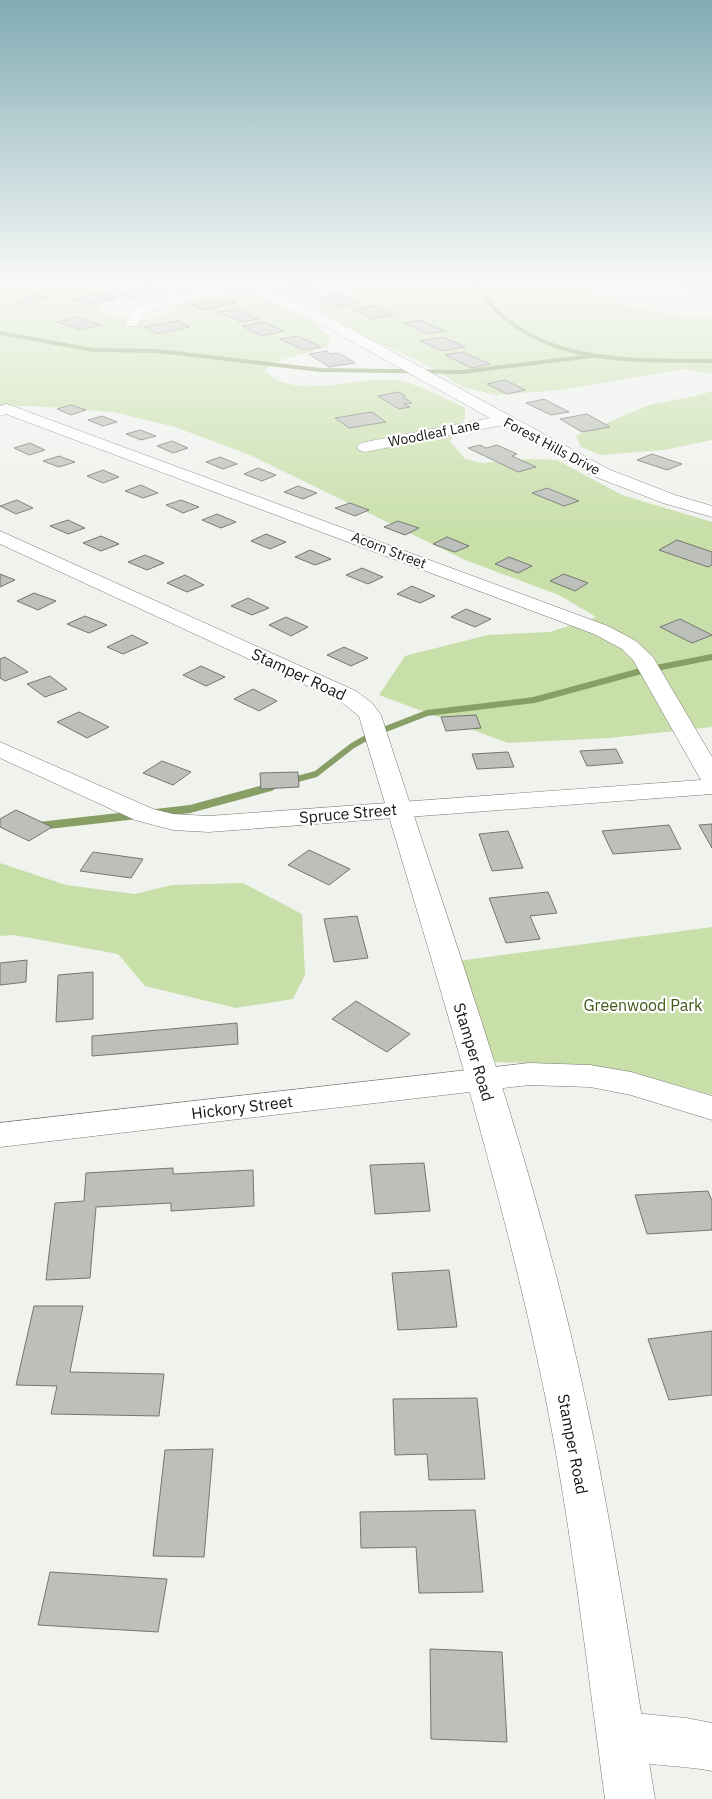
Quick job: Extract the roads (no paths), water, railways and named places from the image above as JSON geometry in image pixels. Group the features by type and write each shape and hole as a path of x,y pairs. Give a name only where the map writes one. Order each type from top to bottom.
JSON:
{"street":[{"name":"Forest Hills Drive","path":"407,366 602,473 670,499 712,512"},
{"name":"Acorn Street","path":"0,411 7,409 387,549 600,630 621,640 642,657 712,778"},
{"name":"Woodleaf Lane","path":"365,447 504,420"},
{"name":"Stamper Road","path":"0,537 348,696 364,708 373,723 483,1079 514,1186 557,1360 590,1530 630,1799"},
{"name":"Spruce Street","path":"0,748 131,810 172,822 209,824 712,787"},
{"name":"Hickory Street","path":"0,1135 529,1074 590,1076 631,1084 712,1108"},
{"path":"622,1736 712,1747"}],"waterway":[{"path":"286,366 321,370 462,372 511,366"},
{"path":"290,781 316,774 352,746 373,734 427,713 534,700 641,671 712,657"},
{"path":"156,813 190,809 271,787"},
{"path":"39,826 137,815"}],"park label":[{"name":"Greenwood Park","path":"643,1005"}]}
